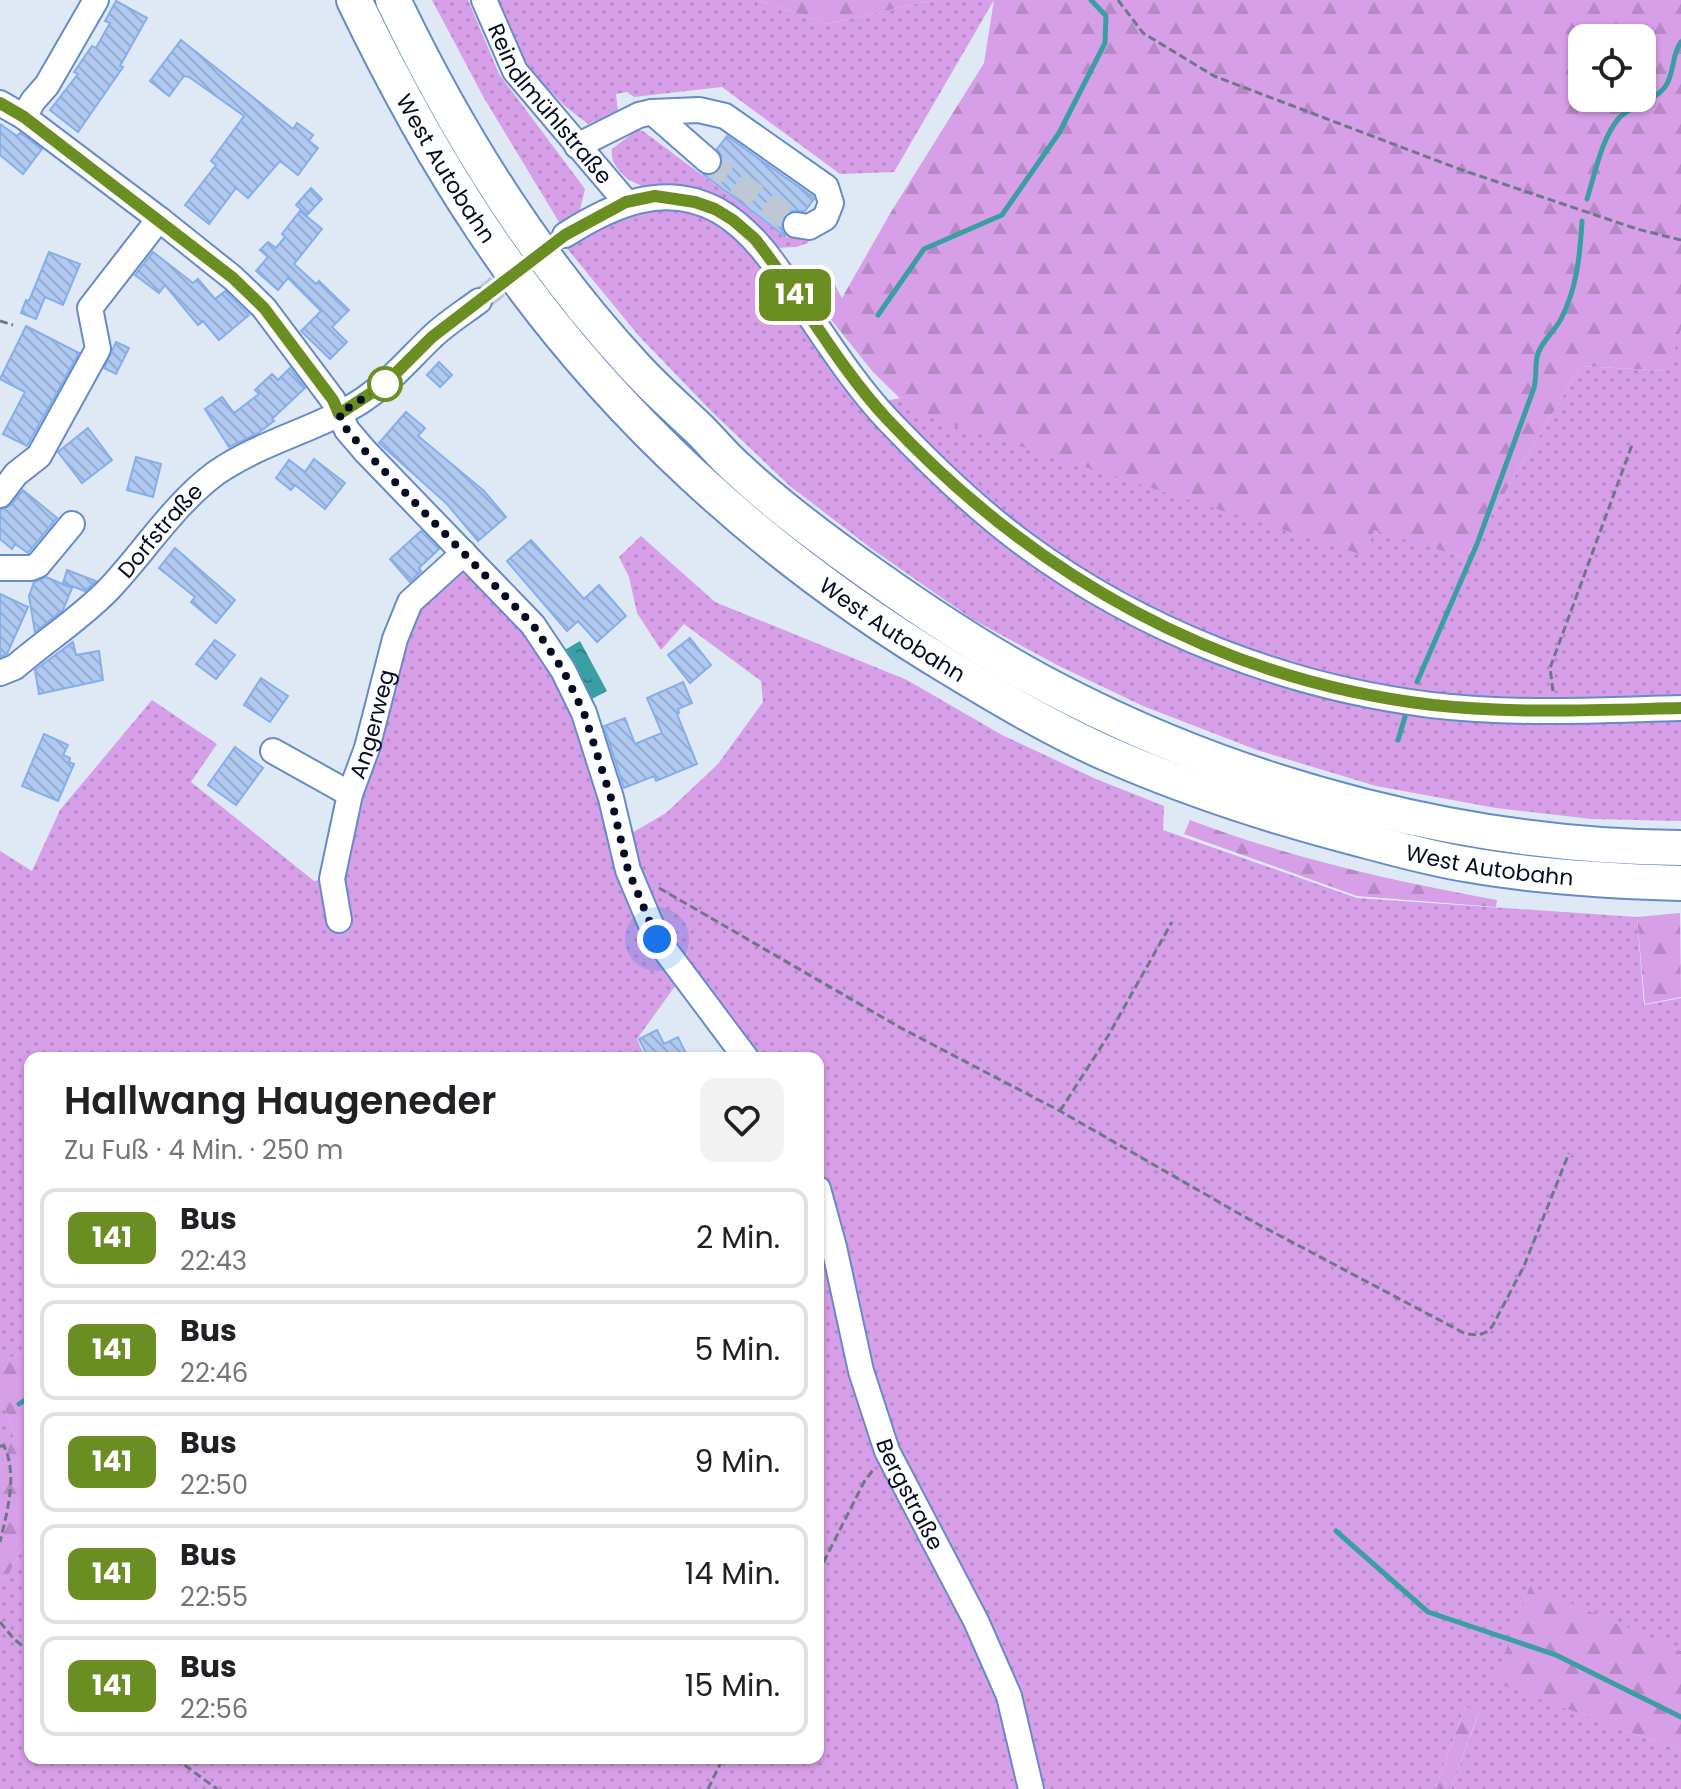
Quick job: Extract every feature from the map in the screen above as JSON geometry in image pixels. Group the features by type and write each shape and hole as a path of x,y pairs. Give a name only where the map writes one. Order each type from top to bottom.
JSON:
{"highway":[{"name":"West Autobahn","path":"354,0 415,121 457,190 506,262 575,351 671,454 732,511 818,581 897,637 1010,705 1108,754 1196,789 1286,819 1471,865 1621,881 1681,883"},
{"name":"West Autobahn","path":"393,0 446,104 515,215 625,356 737,469 816,535 906,599 1021,671 1111,718 1288,784 1383,810 1472,829 1573,844 1681,848"}],"street":[{"path":"24,117 47,85 96,0"},
{"name":"Reindlmühlstraße","path":"484,0 515,71 626,202"},
{"path":"0,103 24,117 159,219 233,278 264,308 333,400 347,430 533,625 563,670 584,713 611,798 628,870 657,939 742,1052"},
{"path":"577,146 639,115 652,112 699,110 725,116 826,187 831,203 825,218 809,227 796,225"},
{"path":"652,112 708,161"},
{"path":"565,235 626,202 655,196 677,198 715,209 733,220 755,239 773,261 844,368 885,417 973,503 1024,544 1083,584 1147,619 1204,645 1325,684 1430,705 1556,711 1681,708"},
{"path":"0,495 16,474 39,456 98,349 90,308 159,219"},
{"name":"Dorfstraße","path":"0,673 15,667 99,599 217,472 281,438 339,414 385,384 432,337 479,301"},
{"path":"0,568 31,568 38,565 72,524"},
{"name":"Angerweg","path":"339,920 332,879 350,794 367,748 395,639 410,602 464,553"},
{"path":"273,751 350,794"},
{"name":"Bergstraße","path":"824,1211 861,1371 887,1451 976,1621 1009,1696 1031,1789"}],"path":[{"path":"1118,0 1143,33 1214,76 1459,169 1637,229 1681,240"},
{"path":"0,321 13,325"},
{"path":"1556,711 1550,668 1632,445"},
{"path":"628,870 901,1028 1060,1111 1252,1221 1464,1333 1489,1332 1524,1266 1569,1153"},
{"path":"1060,1111 1108,1036 1172,922"},
{"path":"0,1446 4,1446 10,1459 10,1485 0,1542"},
{"path":"824,1561 864,1482 887,1451"},
{"path":"0,1622 24,1647"},
{"path":"183,1764 217,1789"},
{"path":"708,1789 720,1764"}],"green space":[{"path":"432,0 468,0 499,74 585,189 580,210 562,227 484,98"},
{"path":"494,0 757,0 827,24 933,0 994,0 894,172 840,174 722,87 634,97 627,92 616,94 618,112 588,124 525,66"},
{"path":"757,0 933,0 827,24"},
{"path":"994,0 1681,0 1681,330 1667,371 1581,366 1466,558 1374,530 1366,556 915,413 873,372 809,292 828,272 842,298 891,212 984,63"},
{"path":"637,130 643,131 786,238 794,231 811,236 808,243 776,248 629,180 614,163 612,149"},
{"path":"651,206 703,213 729,229 885,401 933,392 1466,558 1581,366 1666,371 1681,330 1681,821 1592,819 1496,808 1376,786 1257,750 1143,706 1057,665 972,619 872,549 790,486 712,412 639,336 565,246 597,226"},
{"path":"641,536 715,602 907,680 1002,735 1096,779 1164,806 1163,830 1357,898 1637,917 1644,1005 1681,998 1681,1651 1530,1587 1495,1682 1681,1751 1681,1789 1451,1789 1479,1712 1465,1707 1435,1789 1041,1789 882,1421 837,1216 824,1180 824,1052 751,1052 669,943 625,837 666,813 718,764 763,702 761,681 684,624 661,650 637,613 629,577 619,557"},
{"path":"468,567 530,636 568,702 678,982 637,1039 642,1052 24,1052 24,1352 0,1362 0,851 32,871 60,810 152,700 217,744 191,782 314,881 341,876 399,642 438,580"},
{"path":"1190,820 1342,867 1497,900 1496,907 1357,896 1184,834"},
{"path":"1680,913 1681,997 1645,1004 1637,917"},
{"path":"828,1250 856,1382 995,1679 1025,1789 0,1789 0,1577 7,1578 24,1544 24,1764 824,1764 824,1253"},
{"path":"24,1352 24,1544 7,1578 0,1577 0,1468 15,1432 0,1399 0,1362"},
{"path":"0,1399 15,1432 0,1468"},
{"path":"1530,1586 1681,1651 1681,1751 1494,1682"},
{"path":"1465,1707 1479,1711 1451,1789 1435,1789"}],"water":[{"path":"580,641 607,691 590,700 563,651"}],"building":[{"path":"116,1 147,18 120,66 123,67 78,132 50,110 78,74 74,72 92,46 96,48 110,23 105,21"},
{"path":"181,40 293,129 297,123 313,135 309,141 318,148 298,175 280,161 248,198 236,188 209,224 185,205 216,165 211,161 244,116 189,77 184,76 169,96 150,81"},
{"path":"0,124 17,136 20,133 42,149 23,174 0,155"},
{"path":"727,136 813,197 805,211 791,211 784,216 782,230 786,237 704,175 720,170 722,157 717,149"},
{"path":"311,188 322,199 307,215 296,205"},
{"path":"300,211 322,229 294,264 316,284 319,281 349,310 332,327 347,342 330,359 301,331 321,311 288,278 278,290 256,271 268,257 260,250 268,242 276,248 285,237 282,234"},
{"path":"49,252 80,264 63,305 45,297 36,319 21,313"},
{"path":"153,252 193,283 198,279 215,299 225,291 249,315 219,340 203,321 198,325 165,285 159,293 135,275"},
{"path":"26,326 79,353 27,446 3,434 25,392 0,379"},
{"path":"116,342 129,348 116,374 104,368"},
{"path":"439,362 452,375 440,387 427,375"},
{"path":"290,368 305,388 272,419 274,421 257,434 229,447 205,409 222,397 234,413 259,394 255,390 272,374 278,380"},
{"path":"406,412 425,428 418,436 484,491 506,517 478,541 447,504 379,443"},
{"path":"88,428 112,460 82,483 58,452"},
{"path":"136,457 161,464 153,497 127,490"},
{"path":"314,459 345,483 325,509 295,485 291,490 276,478 289,460 305,472"},
{"path":"23,490 57,518 28,553 15,544 12,549 0,539 0,510 11,505"},
{"path":"421,531 439,549 419,568 421,571 410,582 390,559"},
{"path":"531,540 584,599 599,585 626,616 597,642 578,621 567,631 507,561"},
{"path":"175,548 235,600 216,623 191,602 195,597 159,568"},
{"path":"67,570 96,581 85,591 63,583"},
{"path":"46,577 72,588 63,610 35,632 29,596 34,582"},
{"path":"0,594 28,607 7,654 0,657"},
{"path":"690,638 711,665 690,683 668,655"},
{"path":"215,640 235,655 216,679 196,664"},
{"path":"73,642 76,655 99,651 103,680 39,694 35,670"},
{"path":"261,678 288,696 270,722 244,705"},
{"path":"683,682 692,703 678,709 677,714 697,764 656,781 654,776 624,788 604,726 625,718 635,744 662,733 647,698"},
{"path":"44,734 68,745 63,755 74,764 58,801 22,786"},
{"path":"235,747 263,768 236,805 208,785"},
{"path":"657,1030 664,1044 678,1037 685,1052 646,1052 639,1039"}],"waterway":[{"path":"878,315 924,249 1002,215 1059,133 1105,43 1106,16 1091,0"},
{"path":"1587,199 1599,157 1613,126 1624,114 1665,87 1681,42"},
{"path":"1417,682 1477,544 1534,388 1538,352 1561,319 1571,295 1579,259 1582,221"},
{"path":"1398,740 1405,717"},
{"path":"19,1404 24,1401"},
{"path":"1336,1531 1428,1612 1556,1655 1681,1717"}],"tunnel":[{"path":"708,161 796,225"},
{"path":"479,301 565,235"}],"bus line":[{"name":"141","path":"0,103 24,117 233,278 264,308 333,400 339,414 385,384 432,337 565,235 626,202 655,196 677,198 715,209 755,239 844,368 885,417 973,503 1024,544 1083,584 1147,619 1204,645 1264,667 1337,687 1430,705 1519,711 1681,708"}],"route":[{"path":"385,384 339,414 347,430 365,451 533,625 563,670 584,713 611,798 628,870 657,939"}]}
